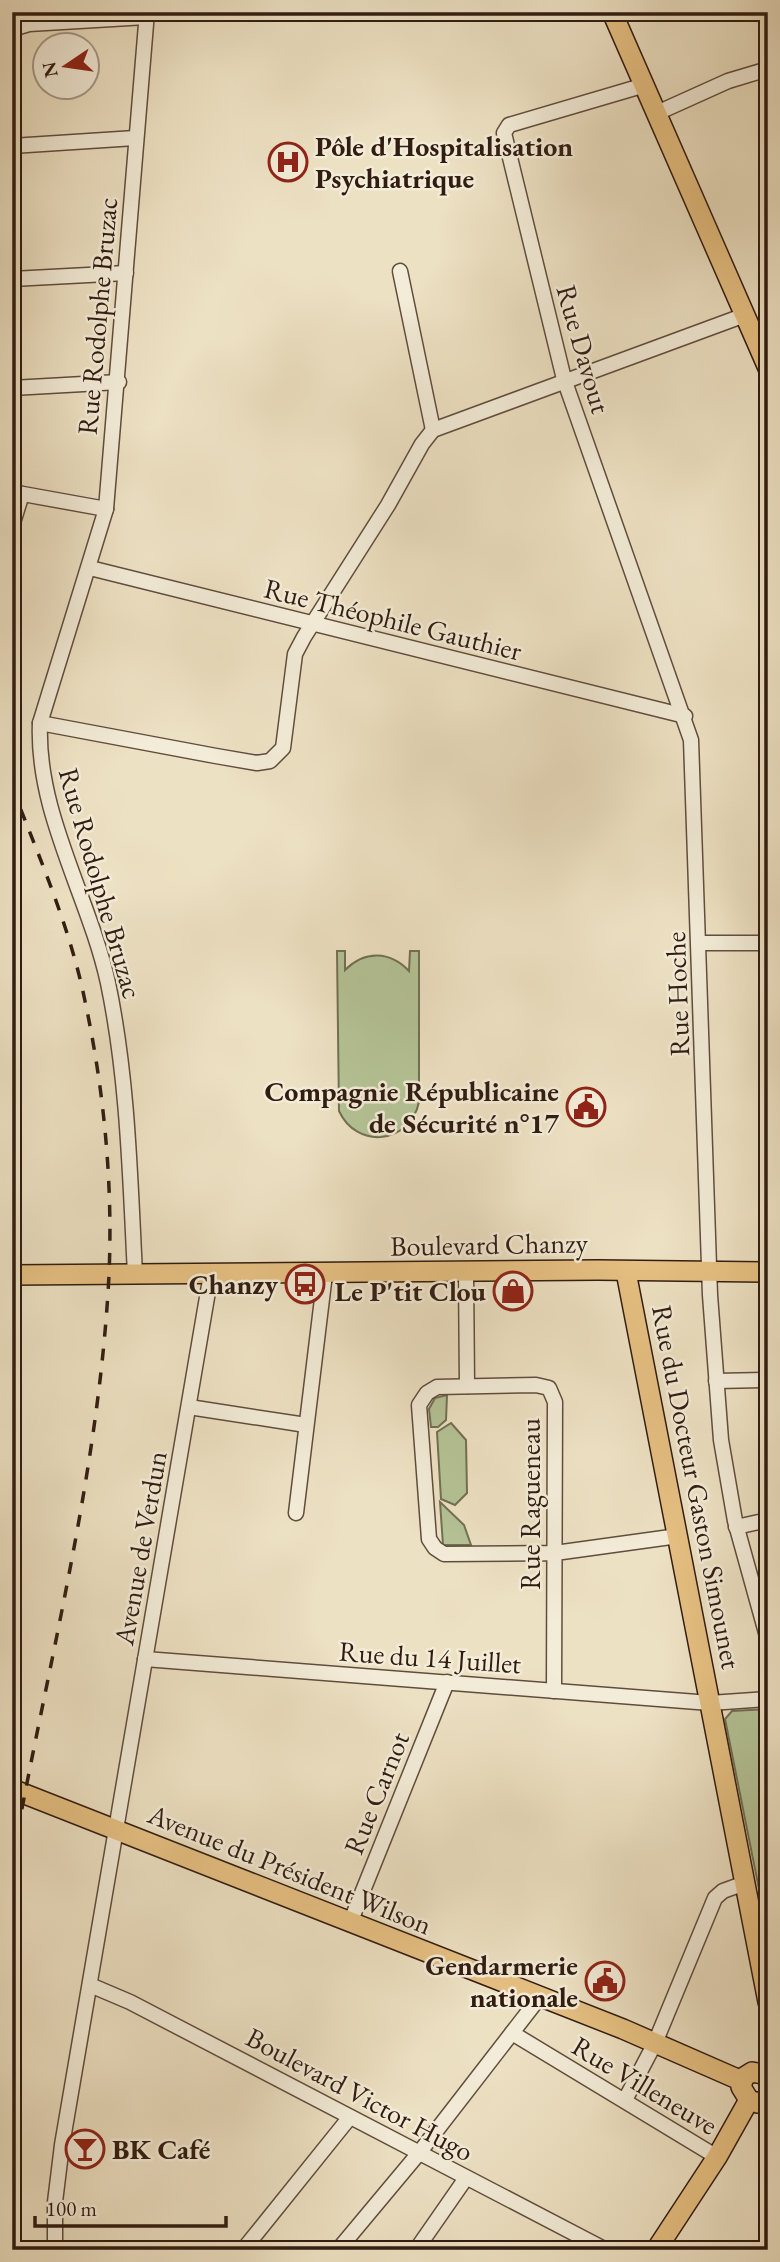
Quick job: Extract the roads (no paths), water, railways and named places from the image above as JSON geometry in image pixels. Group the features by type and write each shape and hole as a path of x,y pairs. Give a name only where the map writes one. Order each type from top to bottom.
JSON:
{"main road":[{"path":"613,13 768,368"},
{"name":"Rue du Docteur Gaston Simounet","path":"626,1272 768,2002"},
{"name":"Boulevard Chanzy","path":"12,1275 768,1272"},
{"name":"Avenue du Président Wilson","path":"12,1789 655,2043 742,2081"},
{"path":"656,2250 758,2099 742,2092 742,2081 752,2072 767,2069"}],"street":[{"path":"12,29 29,18 146,14"},
{"name":"Rue Rodolphe Bruzac","path":"135,1274 127,1116 120,1046 107,981 87,911 44,788 39,755 40,723 106,509 146,14"},
{"path":"657,114 728,80 768,69"},
{"name":"Rue Davout","path":"645,85 509,125 504,133 564,379 642,603 685,716"},
{"path":"12,146 135,138"},
{"path":"401,271 433,430"},
{"path":"12,279 126,273"},
{"path":"40,723 257,763 270,761 283,748 295,654 433,430 564,379 745,315"},
{"path":"12,388 118,382"},
{"path":"12,526 17,493 106,509"},
{"name":"Rue Théophile Gauthier","path":"90,568 685,716"},
{"name":"Rue Hoche","path":"685,716 691,740 716,1381 726,1476 736,1527 768,1640"},
{"path":"699,943 768,943"},
{"path":"466,1273 467,1386 436,1387 426,1393 419,1405 429,1539 435,1548 444,1554 555,1553 678,1536"},
{"name":"Avenue de Verdun","path":"55,2250 55,2202 62,2145 211,1274"},
{"path":"296,1513 325,1274"},
{"path":"716,1381 768,1380"},
{"name":"Rue Ragueneau","path":"467,1386 536,1385 549,1388 555,1402 554,1691"},
{"path":"189,1407 306,1425"},
{"path":"736,1527 768,1520"},
{"name":"Rue du 14 Juillet","path":"145,1659 710,1703 768,1699"},
{"name":"Rue Carnot","path":"349,1923 447,1682"},
{"path":"625,2100 655,2043 715,1898 723,1891 745,1883"},
{"name":"Boulevard Victor Hugo","path":"90,1985 130,2002 606,2250"},
{"path":"338,2250 419,2153 539,1998"},
{"name":"Rue Villeneuve","path":"512,2033 717,2157"},
{"path":"243,2250 350,2117"},
{"path":"416,2250 466,2178"}],"railway":[{"path":"12,787 43,866 79,973 102,1103 110,1206 109,1275 95,1423 70,1570 12,1862"}],"place":[{"name":"Pôle d'Hospitalisation Psychiatrique","path":"288,162"},
{"name":"Compagnie Républicaine de Sécurité n°17","path":"586,1107"},
{"name":"Chanzy","path":"305,1284"},
{"name":"Le P'tit Clou","path":"513,1291"},
{"name":"Gendarmerie nationale","path":"605,1981"},
{"name":"BK Café","path":"85,2149"}]}
